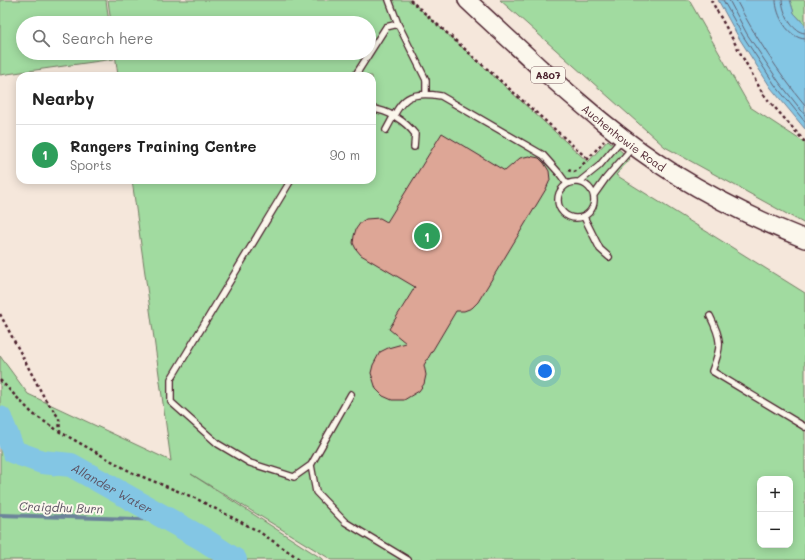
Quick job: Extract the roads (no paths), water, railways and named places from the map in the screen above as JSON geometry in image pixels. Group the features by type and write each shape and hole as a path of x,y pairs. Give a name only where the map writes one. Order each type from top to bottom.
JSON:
{"main road":[{"name":"Auchenhowie Road","path":"466,0 579,103 623,138 672,173 722,202 771,226 805,239"}],"lane":[{"path":"389,0 398,24 426,80 426,93"},
{"path":"376,43 386,27 398,24"},
{"path":"358,72 365,60"},
{"path":"386,130 401,103 411,96 426,93 441,96 543,155 559,172 566,184"},
{"path":"376,109 382,110 394,116 409,126 415,134 414,147"},
{"path":"579,182 599,166 623,138"},
{"path":"594,195 606,178 623,138"},
{"path":"575,181 589,186 594,195 594,205 589,214 584,217 571,218 566,216 560,209 558,204 558,195 566,184 575,181"},
{"path":"289,184 171,379 171,402 218,444 250,463 294,477 311,465 351,394"},
{"path":"584,217 600,249 609,257"},
{"path":"710,316 718,333 720,351 712,371 805,427"},
{"path":"311,465 316,492 345,522 408,560"}],"water":[{"path":"718,0 790,0 794,13 805,25 805,129 771,88 739,38"}],"waterway":[{"name":"Allander Water","path":"0,418 14,452 42,462 71,465 203,539 235,560"},
{"name":"Craigdhu Burn","path":"0,515 169,520"}],"place":[{"name":"Rangers Training Centre","path":"427,236"}]}
